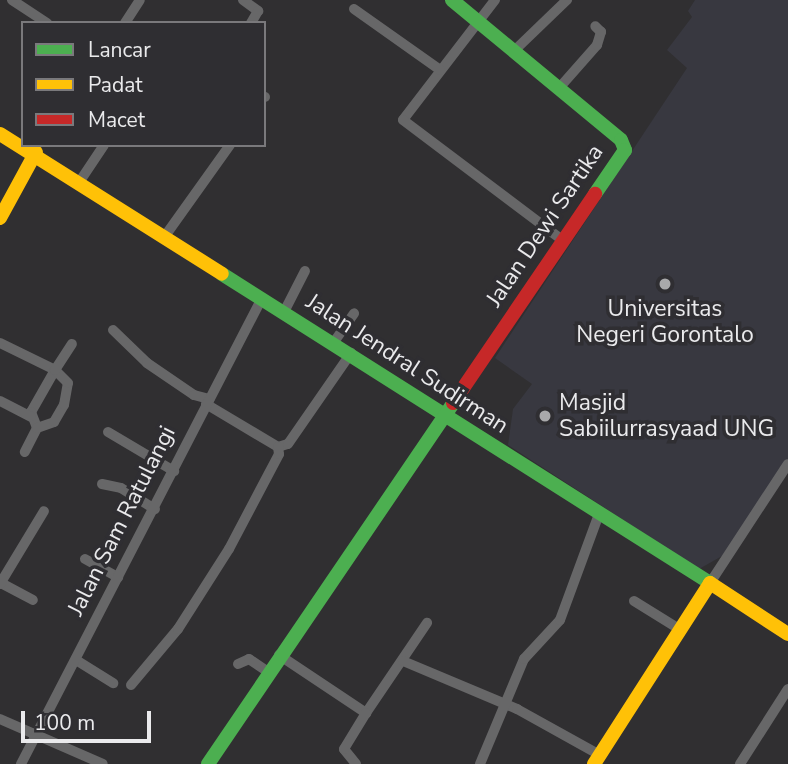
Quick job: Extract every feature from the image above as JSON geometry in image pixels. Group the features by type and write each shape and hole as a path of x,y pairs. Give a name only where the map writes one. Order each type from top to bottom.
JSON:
{"street":[{"path":"12,0 44,21"},
{"path":"243,0 258,11 252,21"},
{"name":"Jalan Dewi Sartika","path":"208,764 279,655 625,150 621,140 560,87 452,0"},
{"path":"495,0 403,120 562,240"},
{"path":"516,49 567,0"},
{"path":"126,21 138,1"},
{"path":"355,8 440,70"},
{"path":"560,87 601,39 601,32 595,26"},
{"name":"Jalan Jendral Sudirman","path":"0,134 21,142"},
{"path":"80,181 103,147"},
{"path":"165,236 229,147"},
{"path":"0,218 38,149"},
{"name":"Jalan Jendral Sudirman","path":"38,149 80,181 165,236 788,634"},
{"path":"284,312 305,271"},
{"name":"Jalan Sam Ratulangi","path":"21,764 262,298"},
{"path":"334,342 355,313"},
{"path":"113,330 147,363 278,447 279,454 229,549 178,629 131,685"},
{"path":"0,343 55,370 68,383 66,400 54,422 37,428 25,453"},
{"path":"30,416 72,344"},
{"path":"278,447 288,444 351,353"},
{"path":"0,401 30,416 37,428"},
{"path":"108,432 174,471"},
{"path":"403,661 504,704 597,760 787,468"},
{"path":"102,484 121,488 155,509"},
{"path":"33,600 0,583 44,511"},
{"path":"480,764 524,659 560,621 599,514"},
{"path":"85,559 118,577"},
{"path":"634,601 681,630"},
{"path":"356,764 344,751 366,713 427,623"},
{"path":"279,655 366,713"},
{"path":"238,664 249,659 268,672"},
{"path":"76,660 113,683"},
{"path":"740,764 788,690"},
{"path":"0,719 37,732 103,764"}],"shaded area":[{"name":"Universitas Negeri Gorontalo","path":"695,0 788,0 788,466 722,556 699,569 508,445 513,409 532,384 495,358 687,68 667,50 692,17 688,11"}],"traffic: fast":[{"path":"452,0 621,140 625,150 595,194"},
{"path":"222,274 710,583"},
{"path":"208,764 453,403"}],"traffic: slow":[{"path":"0,134 222,274"},
{"path":"0,218 36,152"},
{"path":"594,764 710,583 788,634"}],"traffic: jam":[{"path":"453,403 595,194"}],"place":[{"name":"Universitas Negeri Gorontalo","path":"665,284"},
{"name":"Masjid Sabiilurrasyaad UNG","path":"545,416"}]}
